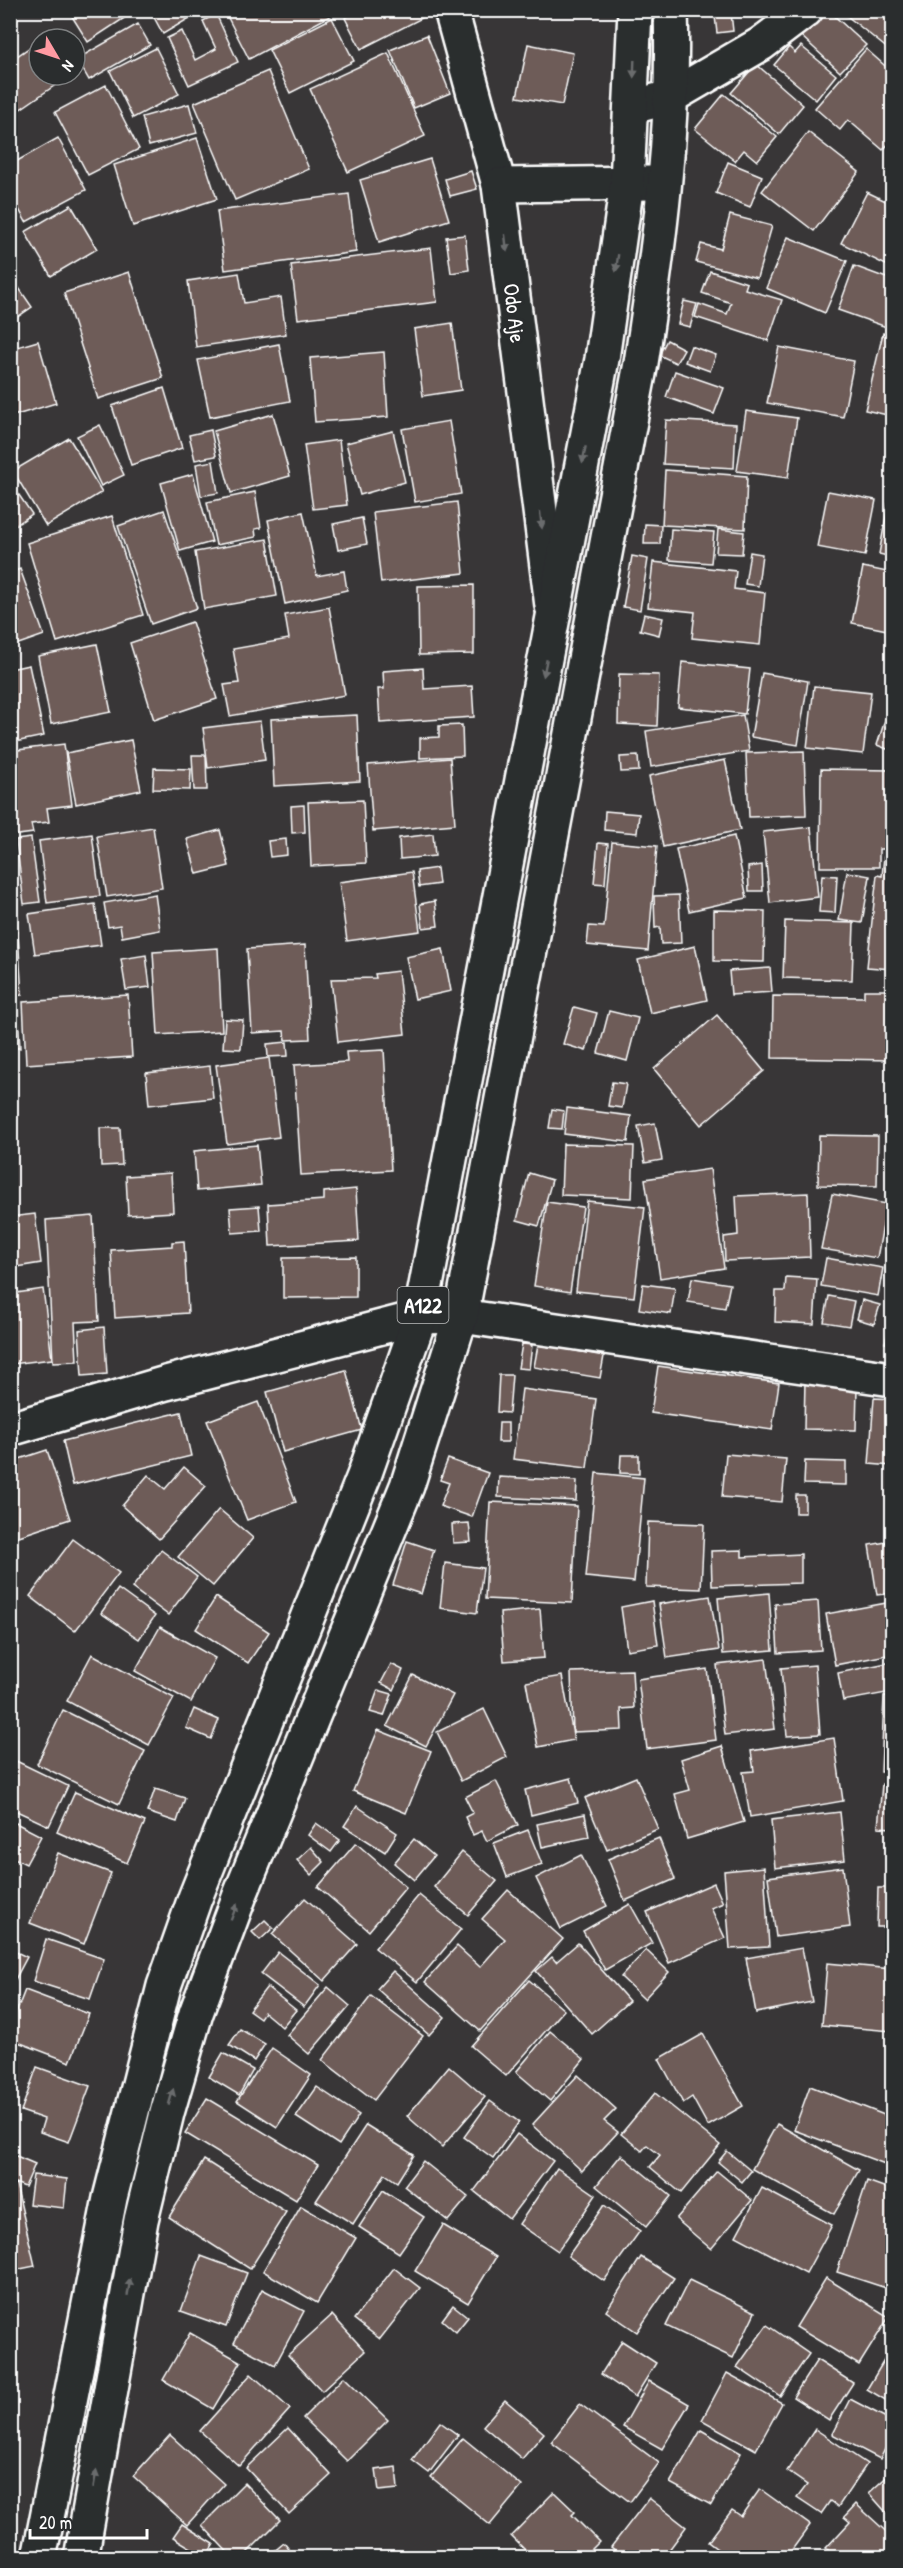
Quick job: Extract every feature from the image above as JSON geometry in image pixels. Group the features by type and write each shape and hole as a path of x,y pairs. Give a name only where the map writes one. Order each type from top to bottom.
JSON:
{"main road":[{"name":"Odo Aje","path":"451,10 499,185 554,620"},
{"name":"A122","path":"40,2553 110,2198 164,1986 195,1898 364,1476 420,1317 602,359 627,183 635,10"},
{"name":"A122","path":"82,2555 141,2220 167,2113 196,2013 240,1895 407,1486 461,1316 641,363 656,266 664,184 670,97 671,10"},
{"path":"632,107 670,97 761,44 806,10"},
{"path":"499,185 664,184"},
{"path":"10,1429 166,1383 420,1317 461,1316 892,1379"},
{"path":"40,2553 82,2555"}],"building":[{"path":"68,10 130,10 132,13 88,42 87,27 79,27"},
{"path":"150,10 203,10 163,34"},
{"path":"227,10 329,10 332,15 249,59 225,12"},
{"path":"359,10 421,10 424,17 361,49 345,18"},
{"path":"823,10 828,10 866,45 840,72 801,36"},
{"path":"852,10 892,10 892,46 889,50 847,16"},
{"path":"731,13 733,31 717,33 715,16"},
{"path":"216,14 238,62 189,85 167,38 182,31 195,60 216,49 203,21"},
{"path":"332,18 354,61 290,93 269,50"},
{"path":"138,24 150,45 89,80 87,53"},
{"path":"427,35 450,93 414,108 390,50"},
{"path":"528,44 573,53 562,105 517,97"},
{"path":"801,46 836,75 816,100 774,65 789,47 795,53"},
{"path":"156,48 179,94 133,118 110,71"},
{"path":"27,49 27,87 52,87 16,112 10,104 10,61"},
{"path":"866,49 892,72 892,140 883,150 848,120 840,130 815,108"},
{"path":"388,53 425,136 348,172 310,89"},
{"path":"756,64 803,105 779,134 731,93"},
{"path":"268,71 309,169 235,200 194,103"},
{"path":"106,85 139,149 88,175 55,112"},
{"path":"724,94 777,137 757,161 744,150 735,161 695,129"},
{"path":"189,104 197,133 149,146 142,117"},
{"path":"808,132 859,172 814,231 762,191"},
{"path":"58,138 86,190 26,222 10,193 10,165"},
{"path":"197,138 217,199 133,226 114,165"},
{"path":"430,159 449,220 379,242 360,180"},
{"path":"728,162 762,176 750,207 716,193"},
{"path":"471,171 477,189 450,196 445,179"},
{"path":"867,192 892,204 892,262 890,267 841,243"},
{"path":"349,194 356,252 225,270 217,211"},
{"path":"71,205 97,249 51,276 25,232"},
{"path":"730,215 772,226 757,278 696,262 701,244 721,249"},
{"path":"465,235 469,270 451,273 446,237"},
{"path":"788,237 847,261 825,313 766,288"},
{"path":"431,248 437,302 298,319 291,265"},
{"path":"854,266 892,280 892,329 838,310"},
{"path":"710,271 747,283 745,289 782,300 768,341 695,317 699,304 727,314 731,303 702,293"},
{"path":"129,272 163,378 98,399 64,293"},
{"path":"239,273 244,303 281,297 286,334 196,347 188,281"},
{"path":"10,275 32,307 10,322"},
{"path":"684,301 697,304 690,327 678,324"},
{"path":"452,323 461,390 423,396 414,329"},
{"path":"883,333 892,335 892,416 865,410"},
{"path":"667,340 684,349 676,363 659,355"},
{"path":"38,341 56,403 10,417 10,349"},
{"path":"279,344 290,401 210,417 198,360"},
{"path":"691,346 716,355 710,371 685,362"},
{"path":"779,347 854,361 843,417 767,403"},
{"path":"384,352 388,417 315,422 310,358"},
{"path":"675,371 724,388 714,414 666,397"},
{"path":"164,388 182,448 131,465 112,406"},
{"path":"746,411 797,418 788,478 737,471"},
{"path":"273,414 290,476 231,493 214,431"},
{"path":"666,420 736,424 734,468 663,464"},
{"path":"449,421 461,494 415,502 402,429"},
{"path":"100,425 124,475 101,486 77,436"},
{"path":"211,430 216,456 195,460 189,435"},
{"path":"393,431 405,482 360,495 346,443"},
{"path":"69,438 102,492 46,526 13,471"},
{"path":"339,440 347,505 313,509 304,445"},
{"path":"213,461 218,493 201,496 196,464"},
{"path":"665,470 747,476 745,529 662,525"},
{"path":"193,474 212,542 180,551 161,483"},
{"path":"10,482 32,514 10,529"},
{"path":"828,491 876,500 865,556 817,547"},
{"path":"255,492 261,528 255,529 256,537 216,545 207,502"},
{"path":"890,495 892,495 892,557 879,554"},
{"path":"457,502 464,573 381,583 373,512"},
{"path":"164,510 197,608 151,624 118,526"},
{"path":"303,512 317,576 344,571 347,590 285,604 268,520"},
{"path":"112,516 143,615 57,642 27,543"},
{"path":"362,518 367,544 338,550 333,524"},
{"path":"645,524 661,525 660,544 644,544"},
{"path":"671,529 714,532 711,563 669,560"},
{"path":"718,529 744,532 742,554 716,553"},
{"path":"267,539 277,596 204,609 195,552"},
{"path":"750,552 762,554 758,586 745,584"},
{"path":"632,556 648,559 640,610 623,607"},
{"path":"653,562 736,571 734,589 765,593 760,645 692,638 695,612 648,607"},
{"path":"863,567 892,573 892,631 852,623"},
{"path":"20,569 44,635 10,647 10,573"},
{"path":"474,585 474,654 419,655 418,586"},
{"path":"329,607 345,695 230,716 224,685 239,683 233,649 289,639 285,615"},
{"path":"644,614 663,618 659,635 640,630"},
{"path":"192,622 217,699 154,720 130,643"},
{"path":"97,644 111,712 51,724 38,656"},
{"path":"682,662 750,669 745,714 678,707"},
{"path":"29,665 44,736 10,743 10,669"},
{"path":"423,668 424,689 472,686 474,717 380,723 378,689 384,689 383,671"},
{"path":"762,673 808,681 798,745 751,737"},
{"path":"619,674 659,675 657,726 618,724"},
{"path":"814,686 871,692 863,754 807,748"},
{"path":"892,698 892,751 877,745"},
{"path":"357,715 360,781 274,786 271,719"},
{"path":"743,715 749,751 651,767 646,731"},
{"path":"260,721 265,760 208,768 203,728"},
{"path":"462,725 463,756 420,758 420,738 439,737 439,726"},
{"path":"131,740 141,790 76,804 66,753"},
{"path":"64,744 72,805 47,808 49,822 31,824 33,833 11,836 10,751"},
{"path":"804,751 806,815 749,817 746,753"},
{"path":"192,755 206,755 207,790 194,790"},
{"path":"638,756 639,771 621,772 620,757"},
{"path":"450,758 455,824 373,831 368,765"},
{"path":"725,760 740,830 663,847 649,776"},
{"path":"154,768 191,769 190,790 153,789"},
{"path":"821,769 892,770 892,849 879,849 879,867 820,867"},
{"path":"363,800 366,863 311,866 308,802"},
{"path":"304,805 305,832 292,833 291,806"},
{"path":"605,811 639,814 637,833 604,830"},
{"path":"153,827 162,888 107,897 97,836"},
{"path":"811,827 818,897 770,903 763,832"},
{"path":"220,830 229,866 197,874 187,839"},
{"path":"92,834 100,896 47,903 39,841"},
{"path":"433,834 435,856 400,859 399,838"},
{"path":"734,836 747,898 689,911 676,849"},
{"path":"31,838 40,902 24,904 16,840"},
{"path":"286,839 287,855 270,857 268,841"},
{"path":"13,841 16,894 10,894 10,842"},
{"path":"612,842 657,846 648,951 587,945 589,926 604,927"},
{"path":"598,843 608,844 605,884 594,883"},
{"path":"884,857 892,858 892,969 867,967 877,875 882,876"},
{"path":"762,865 763,891 749,891 748,867"},
{"path":"437,868 439,884 419,887 417,871"},
{"path":"412,872 420,931 347,941 339,882"},
{"path":"847,872 870,876 862,923 839,920"},
{"path":"822,875 837,876 835,913 819,912"},
{"path":"155,894 160,930 122,937 120,925 108,927 104,903"},
{"path":"679,895 681,943 661,944 660,927 655,928 654,896"},
{"path":"435,901 438,926 423,928 420,904"},
{"path":"95,904 101,945 35,954 29,914"},
{"path":"16,905 22,995 10,996 10,906"},
{"path":"714,910 765,911 764,962 714,961"},
{"path":"785,921 854,923 852,980 783,978"},
{"path":"305,945 310,1039 285,1040 284,1031 252,1033 247,949"},
{"path":"695,946 707,1000 650,1013 638,960"},
{"path":"218,948 222,1031 158,1035 153,952"},
{"path":"443,949 451,991 415,999 406,957"},
{"path":"146,955 150,987 126,990 121,959"},
{"path":"770,968 772,992 731,995 729,971"},
{"path":"398,971 405,1034 338,1042 331,979 376,978 375,974"},
{"path":"864,990 892,990 892,1060 772,1058 773,996 864,997"},
{"path":"128,995 132,1057 26,1064 23,1002"},
{"path":"17,1002 20,1048 10,1048 10,1003"},
{"path":"574,1007 597,1013 586,1051 563,1044"},
{"path":"609,1011 638,1018 627,1061 598,1053"},
{"path":"717,1015 764,1071 701,1125 654,1069"},
{"path":"225,1019 243,1020 241,1049 223,1048"},
{"path":"287,1042 288,1056 268,1057 267,1044"},
{"path":"384,1050 391,1170 301,1175 294,1065 347,1062 346,1052"},
{"path":"269,1058 279,1137 227,1144 216,1065"},
{"path":"210,1066 213,1098 149,1105 146,1073"},
{"path":"612,1082 626,1084 622,1108 608,1106"},
{"path":"567,1108 631,1116 628,1142 564,1134"},
{"path":"552,1109 564,1111 562,1129 549,1128"},
{"path":"655,1123 662,1160 645,1163 638,1126"},
{"path":"100,1128 120,1128 122,1165 101,1166"},
{"path":"819,1135 878,1136 877,1186 818,1185"},
{"path":"563,1144 634,1146 632,1198 561,1195"},
{"path":"257,1145 261,1185 197,1191 194,1151"},
{"path":"710,1169 724,1268 660,1278 645,1179"},
{"path":"171,1173 173,1212 128,1215 126,1176"},
{"path":"529,1173 552,1180 539,1226 517,1220"},
{"path":"356,1189 359,1241 270,1246 268,1204 324,1200 324,1192"},
{"path":"808,1193 810,1257 725,1261 724,1237 738,1235 736,1196"},
{"path":"832,1194 887,1204 877,1258 821,1249"},
{"path":"587,1201 645,1207 634,1297 576,1291"},
{"path":"547,1202 583,1207 570,1292 534,1286"},
{"path":"259,1206 261,1231 232,1233 230,1208"},
{"path":"35,1214 41,1263 10,1268 10,1217"},
{"path":"93,1216 99,1321 75,1322 77,1361 53,1362 46,1220"},
{"path":"184,1241 188,1313 115,1318 111,1250 172,1246 172,1242"},
{"path":"356,1257 356,1297 283,1298 283,1258"},
{"path":"826,1258 883,1268 878,1296 821,1286"},
{"path":"786,1277 817,1279 814,1324 775,1322 776,1291 785,1291"},
{"path":"692,1278 730,1284 725,1308 688,1302"},
{"path":"643,1284 675,1288 671,1314 639,1309"},
{"path":"43,1289 52,1359 12,1364 10,1294"},
{"path":"829,1296 854,1301 849,1326 824,1322"},
{"path":"862,1300 880,1305 874,1324 857,1319"},
{"path":"892,1318 892,1345 885,1343"},
{"path":"104,1327 107,1374 82,1376 79,1330"},
{"path":"547,1337 565,1339 564,1349 604,1356 600,1378 534,1367 538,1345 545,1346"},
{"path":"522,1344 532,1345 529,1369 518,1368"},
{"path":"658,1366 779,1383 772,1430 651,1413"},
{"path":"346,1370 362,1430 283,1452 267,1392"},
{"path":"499,1375 512,1375 509,1413 497,1412"},
{"path":"805,1380 828,1380 828,1387 857,1387 856,1430 804,1429"},
{"path":"522,1389 596,1399 587,1468 513,1459"},
{"path":"874,1398 892,1399 892,1466 869,1464"},
{"path":"258,1402 296,1502 247,1520 207,1421"},
{"path":"181,1412 191,1456 73,1485 63,1441"},
{"path":"499,1423 508,1423 508,1442 498,1442"},
{"path":"47,1450 70,1519 13,1538 10,1531 10,1462"},
{"path":"726,1454 786,1459 782,1502 722,1497"},
{"path":"621,1455 639,1455 639,1474 620,1473"},
{"path":"448,1459 488,1473 472,1517 440,1506 449,1483 440,1480"},
{"path":"805,1461 846,1462 846,1485 804,1484"},
{"path":"184,1467 206,1486 159,1539 122,1506 148,1475 165,1489"},
{"path":"596,1473 644,1478 634,1582 586,1577"},
{"path":"499,1477 577,1481 576,1501 498,1497"},
{"path":"796,1495 805,1495 805,1513 796,1513"},
{"path":"490,1502 577,1506 572,1603 485,1599"},
{"path":"219,1509 253,1538 213,1586 178,1557"},
{"path":"648,1522 704,1524 701,1589 646,1587"},
{"path":"469,1523 471,1542 453,1543 452,1524"},
{"path":"73,1539 119,1573 75,1631 30,1596"},
{"path":"407,1541 434,1550 421,1594 393,1585"},
{"path":"892,1541 892,1593 877,1595 869,1545"},
{"path":"161,1550 197,1577 168,1615 132,1588"},
{"path":"742,1550 742,1557 801,1554 801,1583 712,1586 711,1551"},
{"path":"445,1563 483,1568 477,1613 440,1608"},
{"path":"118,1589 155,1616 139,1639 101,1613"},
{"path":"769,1593 773,1650 723,1654 718,1598"},
{"path":"710,1596 719,1650 667,1658 659,1604"},
{"path":"216,1597 269,1632 248,1663 196,1629"},
{"path":"652,1601 658,1645 627,1650 621,1607"},
{"path":"818,1601 821,1650 778,1653 775,1604"},
{"path":"892,1602 892,1654 835,1665 826,1614"},
{"path":"540,1609 544,1658 504,1661 500,1613"},
{"path":"160,1627 215,1658 191,1702 135,1671"},
{"path":"92,1654 174,1698 149,1745 67,1701"},
{"path":"766,1659 775,1729 725,1735 717,1665"},
{"path":"892,1662 892,1692 843,1701 838,1673"},
{"path":"391,1664 403,1670 394,1690 381,1683"},
{"path":"815,1665 820,1734 787,1736 781,1668"},
{"path":"707,1669 716,1740 647,1749 638,1679"},
{"path":"632,1670 634,1708 621,1709 622,1730 573,1732 571,1672"},
{"path":"413,1675 453,1695 426,1746 387,1726"},
{"path":"562,1676 574,1740 538,1747 526,1682"},
{"path":"378,1690 392,1694 384,1716 370,1712"},
{"path":"884,1696 892,1696 892,1772 881,1772"},
{"path":"194,1709 219,1720 211,1739 186,1728"},
{"path":"484,1709 507,1757 461,1781 437,1732"},
{"path":"63,1710 145,1751 119,1804 37,1764"},
{"path":"378,1730 431,1751 406,1813 353,1791"},
{"path":"834,1738 843,1801 750,1817 743,1772 754,1771 751,1751"},
{"path":"722,1746 744,1822 687,1839 675,1794 690,1790 681,1759"},
{"path":"10,1758 68,1786 49,1826 10,1808"},
{"path":"636,1777 658,1829 607,1850 585,1798"},
{"path":"571,1778 578,1803 531,1815 525,1790"},
{"path":"496,1781 518,1825 487,1841 482,1831 473,1835 465,1817 473,1813 465,1797"},
{"path":"882,1784 892,1785 892,1828 878,1827"},
{"path":"155,1789 185,1798 177,1822 147,1812"},
{"path":"75,1792 145,1822 127,1863 57,1832"},
{"path":"357,1806 397,1833 385,1852 344,1826"},
{"path":"840,1812 845,1860 775,1868 771,1820"},
{"path":"585,1814 589,1837 542,1847 537,1824"},
{"path":"10,1820 41,1836 26,1864 10,1856"},
{"path":"316,1823 340,1840 331,1852 308,1835"},
{"path":"528,1830 542,1864 507,1877 494,1843"},
{"path":"659,1838 675,1879 625,1901 608,1859"},
{"path":"414,1839 434,1856 414,1880 394,1863"},
{"path":"356,1843 406,1887 369,1931 318,1887"},
{"path":"311,1847 324,1862 311,1875 297,1860"},
{"path":"462,1852 497,1881 468,1915 434,1887"},
{"path":"58,1853 111,1873 84,1944 30,1923"},
{"path":"581,1855 607,1906 561,1929 536,1878"},
{"path":"764,1867 769,1947 730,1949 724,1871"},
{"path":"843,1867 850,1927 776,1937 768,1877"},
{"path":"714,1883 723,1903 711,1908 725,1938 669,1963 647,1912"},
{"path":"878,1888 892,1888 892,1927 877,1927"},
{"path":"508,1890 563,1939 480,2031 425,1982 457,1946 480,1967 505,1939 482,1919"},
{"path":"419,1895 461,1929 417,1982 375,1948"},
{"path":"305,1898 357,1944 324,1981 272,1934"},
{"path":"630,1904 652,1943 605,1970 583,1931"},
{"path":"265,1920 273,1928 260,1940 252,1932"},
{"path":"46,1939 104,1959 90,1999 33,1981"},
{"path":"578,1943 629,2001 592,2034 536,1971 552,1957 556,1962"},
{"path":"802,1948 812,2002 756,2013 746,1958"},
{"path":"10,1949 27,1957 10,1989"},
{"path":"646,1950 669,1972 644,1999 621,1977"},
{"path":"278,1952 320,1985 304,2007 261,1974"},
{"path":"827,1963 892,1969 892,2031 822,2025"},
{"path":"393,1971 445,2017 429,2035 377,1989"},
{"path":"529,1980 564,2010 506,2076 471,2046"},
{"path":"267,1987 296,2010 282,2027 264,2012 260,2018 249,2010"},
{"path":"328,1987 350,2006 309,2054 287,2035"},
{"path":"25,1990 89,2014 70,2062 10,2039 10,2028"},
{"path":"371,1996 423,2036 374,2100 322,2060"},
{"path":"240,2029 265,2044 254,2061 229,2045"},
{"path":"550,2031 584,2059 550,2101 516,2072"},
{"path":"703,2034 743,2106 708,2126 692,2097 683,2103 659,2059"},
{"path":"272,2048 311,2075 277,2127 237,2101"},
{"path":"223,2053 253,2070 239,2095 209,2077"},
{"path":"449,2066 485,2097 442,2147 407,2116"},
{"path":"37,2067 90,2086 69,2142 40,2132 44,2119 21,2111"},
{"path":"578,2075 616,2109 604,2121 618,2132 582,2171 532,2125"},
{"path":"810,2086 892,2118 892,2144 885,2164 794,2130"},
{"path":"317,2087 359,2115 339,2145 296,2117"},
{"path":"655,2093 720,2145 681,2193 650,2167 660,2155 647,2145 642,2151 621,2134"},
{"path":"207,2098 318,2165 296,2200 185,2133"},
{"path":"490,2101 519,2122 493,2158 464,2137"},
{"path":"777,2124 859,2170 834,2214 752,2169"},
{"path":"366,2125 414,2155 397,2182 385,2174 353,2224 316,2201"},
{"path":"517,2134 553,2161 509,2219 474,2191"},
{"path":"727,2151 751,2171 742,2182 718,2162"},
{"path":"14,2155 35,2164 25,2187 10,2181 10,2164"},
{"path":"621,2155 671,2196 646,2227 596,2186"},
{"path":"204,2160 286,2212 250,2269 169,2217"},
{"path":"423,2161 468,2197 448,2221 404,2186"},
{"path":"557,2168 596,2195 558,2251 519,2224"},
{"path":"717,2171 752,2200 711,2249 676,2219"},
{"path":"33,2175 67,2179 64,2208 29,2204"},
{"path":"867,2181 892,2190 892,2290 837,2272"},
{"path":"16,2184 35,2266 10,2271 10,2185"},
{"path":"762,2188 832,2225 806,2273 736,2236"},
{"path":"383,2190 424,2217 399,2253 359,2227"},
{"path":"604,2205 640,2231 604,2281 568,2256"},
{"path":"301,2206 356,2238 317,2303 263,2271"},
{"path":"443,2225 496,2257 468,2303 415,2271"},
{"path":"201,2256 247,2273 226,2327 181,2311"},
{"path":"641,2257 674,2278 637,2332 606,2311"},
{"path":"394,2268 420,2288 380,2339 354,2319"},
{"path":"826,2278 889,2317 859,2365 796,2327"},
{"path":"689,2280 755,2312 733,2358 666,2326"},
{"path":"262,2289 304,2311 275,2365 234,2343"},
{"path":"453,2305 468,2317 456,2332 442,2320"},
{"path":"332,2315 365,2351 322,2391 288,2355"},
{"path":"767,2325 809,2354 780,2396 737,2367"},
{"path":"190,2333 241,2362 213,2409 163,2380"},
{"path":"622,2341 656,2363 635,2397 601,2374"},
{"path":"892,2347 892,2404 867,2389"},
{"path":"817,2360 853,2383 829,2420 793,2397"},
{"path":"727,2373 782,2403 756,2450 702,2420"},
{"path":"251,2374 290,2409 239,2466 200,2431"},
{"path":"344,2377 388,2420 347,2461 303,2418"},
{"path":"649,2381 689,2404 662,2449 623,2427"},
{"path":"850,2399 892,2421 892,2435 880,2459 832,2434"},
{"path":"505,2400 544,2433 522,2459 483,2426"},
{"path":"580,2404 659,2463 630,2502 551,2442"},
{"path":"440,2422 458,2435 429,2473 412,2460"},
{"path":"288,2428 331,2475 289,2514 246,2468"},
{"path":"815,2429 867,2464 838,2507 830,2501 821,2514 797,2498 807,2485 787,2471"},
{"path":"701,2430 741,2453 711,2505 670,2483"},
{"path":"170,2435 224,2484 187,2525 133,2476"},
{"path":"463,2438 522,2486 490,2525 431,2477"},
{"path":"396,2467 398,2489 379,2491 376,2470"},
{"path":"892,2472 892,2519 869,2493"},
{"path":"244,2483 280,2520 242,2558 233,2558 202,2525"},
{"path":"760,2489 810,2525 786,2558 729,2558 708,2542 732,2510 741,2516"},
{"path":"554,2492 575,2512 572,2515 599,2542 583,2558 533,2558 511,2536"},
{"path":"649,2498 686,2527 663,2558 625,2558 611,2547"},
{"path":"856,2504 892,2537 892,2558 836,2558 826,2548 850,2522 844,2517"},
{"path":"182,2524 214,2544 206,2557 173,2537"},
{"path":"284,2543 296,2558 266,2558"}]}
